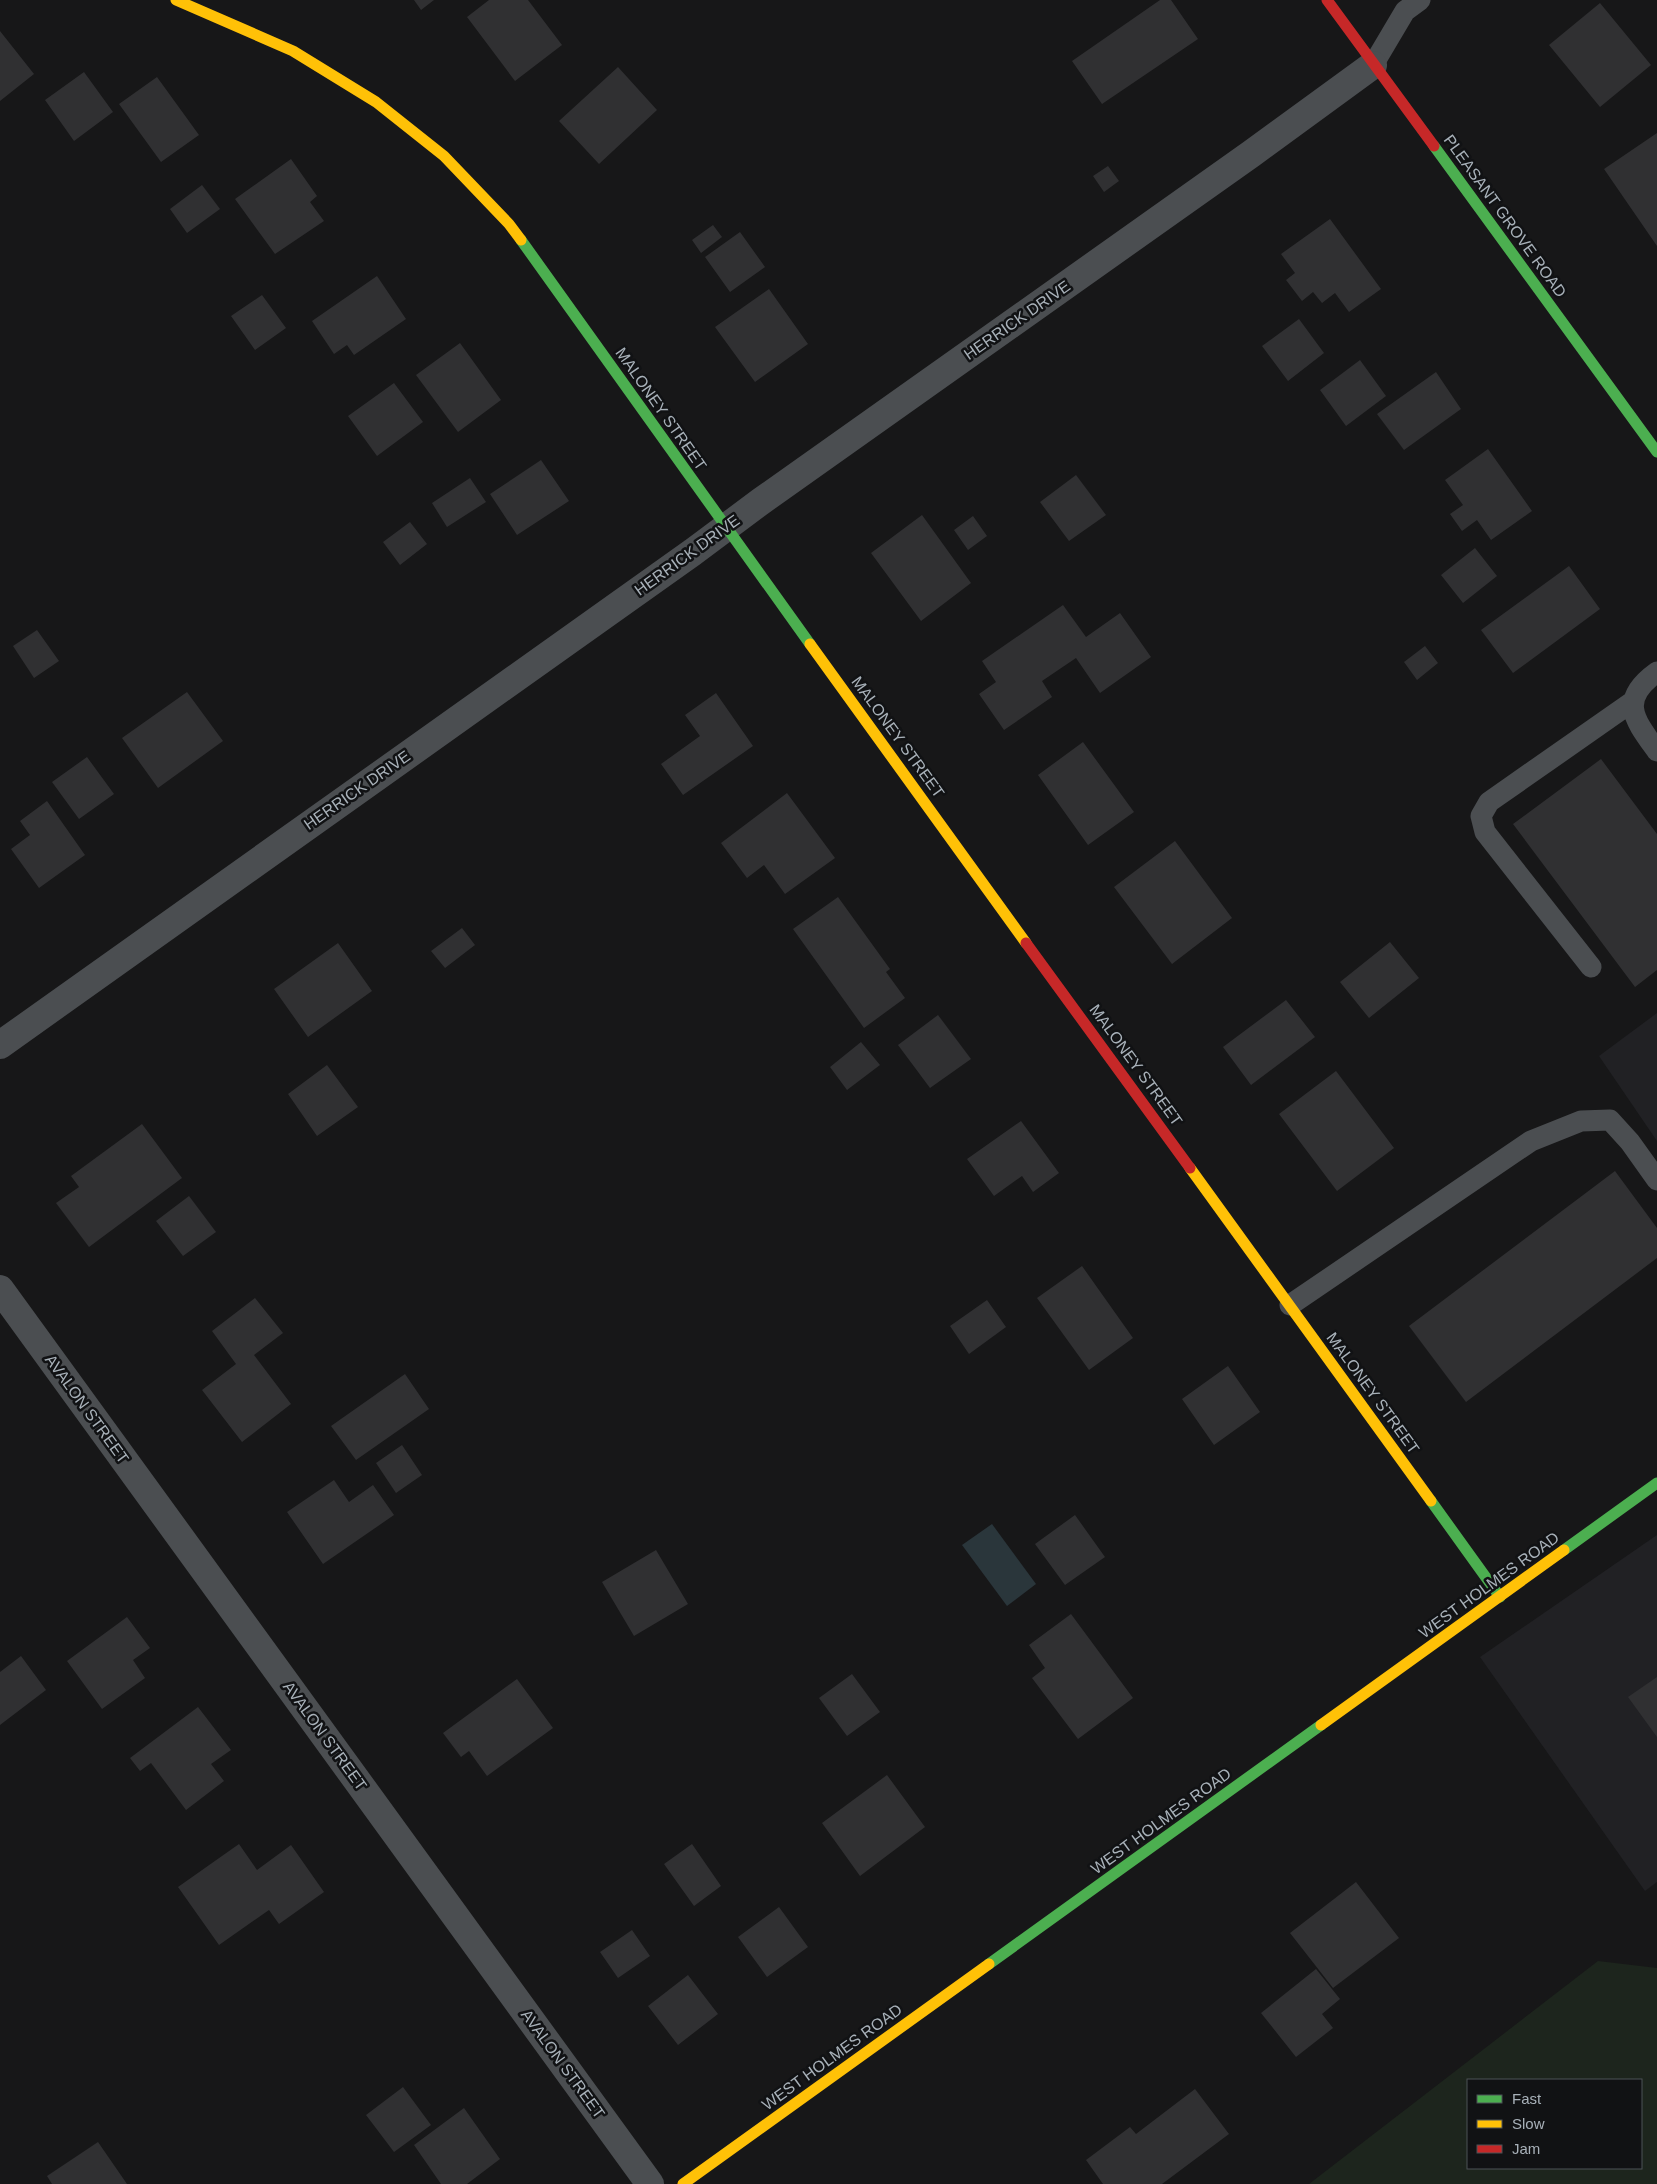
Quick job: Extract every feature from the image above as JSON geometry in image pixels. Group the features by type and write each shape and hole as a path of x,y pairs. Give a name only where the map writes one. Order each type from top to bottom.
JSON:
{"street":[{"name":"MALONEY STREET","path":"176,0 292,50 376,102 444,156 509,224 726,528 1500,1597"},
{"name":"PLEASANT GROVE ROAD","path":"1327,0 1657,452"},
{"name":"HERRICK DRIVE","path":"0,1045 1374,65"},
{"name":"AVALON STREET","path":"0,1289 650,2184"},
{"name":"WEST HOLMES ROAD","path":"683,2184 1657,1484"}],"lane":[{"path":"1374,65 1404,11 1420,0"},
{"path":"1591,967 1485,832 1481,816 1489,802 1632,702 1642,683 1657,672"},
{"path":"1632,702 1636,722 1657,751"},
{"path":"1290,1305 1531,1141 1581,1121 1610,1120 1630,1142 1657,1180"}],"shaded area":[{"path":"1657,1013 1657,1141 1599,1056"},
{"path":"992,1524 1036,1584 1007,1606 962,1545"},
{"path":"1657,1535 1657,1882 1645,1891 1480,1657"},
{"path":"1598,1961 1657,1968 1657,2184 1309,2184"}],"building":[{"path":"414,0 434,0 421,10"},
{"path":"489,0 528,0 562,45 515,81 467,17"},
{"path":"1160,0 1171,0 1198,39 1102,104 1072,61"},
{"path":"1600,3 1651,65 1600,107 1549,45"},
{"path":"0,31 34,74 0,101"},
{"path":"618,67 657,110 599,164 559,121"},
{"path":"84,72 113,112 74,141 45,100"},
{"path":"157,77 199,135 161,162 119,104"},
{"path":"1657,133 1657,246 1604,169"},
{"path":"291,159 317,196 310,202 324,221 275,254 235,199"},
{"path":"1108,166 1119,181 1104,192 1093,176"},
{"path":"202,185 220,209 187,233 170,209"},
{"path":"1330,219 1381,289 1349,312 1335,293 1322,303 1313,292 1302,301 1286,280 1295,273 1281,254"},
{"path":"713,225 722,237 701,253 692,240"},
{"path":"740,232 765,267 730,292 705,257"},
{"path":"377,276 406,319 354,355 347,345 334,354 312,321"},
{"path":"769,289 808,344 755,382 715,327"},
{"path":"262,295 286,328 255,350 231,316"},
{"path":"1299,319 1324,353 1288,381 1262,346"},
{"path":"460,343 501,400 458,432 416,375"},
{"path":"1360,360 1386,396 1346,426 1320,390"},
{"path":"1436,372 1461,409 1404,450 1377,414"},
{"path":"394,383 423,422 377,456 348,416"},
{"path":"1488,449 1532,511 1491,540 1477,520 1462,531 1450,514 1463,505 1445,480"},
{"path":"541,460 569,501 517,535 490,494"},
{"path":"1076,475 1106,515 1069,541 1040,502"},
{"path":"470,478 486,502 447,527 432,503"},
{"path":"922,515 971,583 921,621 871,553"},
{"path":"973,516 987,536 968,550 954,530"},
{"path":"410,522 427,544 400,565 383,542"},
{"path":"1475,548 1497,576 1463,603 1441,575"},
{"path":"1569,566 1600,609 1513,673 1481,630"},
{"path":"1063,605 1086,637 1120,613 1151,657 1100,693 1076,658 1042,681 1052,697 1004,730 979,694 996,682 982,661"},
{"path":"37,630 59,661 34,678 13,646"},
{"path":"1425,646 1438,663 1417,680 1404,662"},
{"path":"187,692 223,741 158,788 122,738"},
{"path":"716,693 753,746 683,795 661,764 700,736 685,715"},
{"path":"1083,742 1134,812 1088,845 1038,775"},
{"path":"87,757 114,794 79,819 52,782"},
{"path":"1601,759 1657,834 1657,970 1635,987 1513,824"},
{"path":"787,793 835,858 785,894 764,865 747,878 721,843"},
{"path":"47,801 85,855 39,888 11,849 30,835 20,821"},
{"path":"1175,841 1232,918 1172,964 1114,887"},
{"path":"838,897 890,969 886,972 905,998 864,1028 793,929"},
{"path":"462,928 475,945 445,968 431,951"},
{"path":"1390,942 1419,978 1369,1018 1340,982"},
{"path":"338,943 372,991 308,1037 274,989"},
{"path":"1286,1000 1315,1037 1251,1085 1223,1047"},
{"path":"938,1015 971,1059 930,1088 898,1045"},
{"path":"861,1042 880,1065 847,1090 830,1067"},
{"path":"327,1065 358,1107 317,1136 288,1094"},
{"path":"1336,1071 1394,1148 1337,1191 1279,1114"},
{"path":"1021,1121 1059,1173 1033,1192 1022,1176 994,1196 967,1159"},
{"path":"142,1124 182,1178 89,1247 56,1203 79,1187 71,1176"},
{"path":"1615,1171 1657,1228 1657,1258 1466,1402 1409,1326"},
{"path":"189,1196 216,1232 183,1256 156,1221"},
{"path":"1082,1266 1133,1338 1089,1370 1037,1298"},
{"path":"255,1298 283,1333 254,1355 291,1404 242,1442 202,1390 236,1364 212,1331"},
{"path":"987,1300 1006,1327 969,1354 950,1326"},
{"path":"1228,1366 1260,1412 1214,1445 1182,1399"},
{"path":"405,1374 429,1409 356,1460 331,1426"},
{"path":"402,1445 422,1475 396,1493 376,1463"},
{"path":"334,1480 349,1502 373,1485 394,1515 323,1564 287,1512"},
{"path":"1075,1515 1105,1557 1065,1585 1035,1544"},
{"path":"656,1550 688,1604 634,1636 602,1582"},
{"path":"1071,1614 1133,1698 1078,1739 1032,1678 1045,1668 1029,1645"},
{"path":"127,1617 150,1648 133,1660 145,1678 102,1709 67,1661"},
{"path":"21,1656 46,1690 0,1725 0,1672"},
{"path":"852,1674 880,1712 847,1736 819,1698"},
{"path":"1657,1677 1657,1737 1628,1697"},
{"path":"517,1679 553,1728 487,1776 469,1751 461,1757 443,1733"},
{"path":"198,1707 231,1750 211,1764 224,1781 186,1810 151,1763 140,1771 130,1758"},
{"path":"887,1775 925,1827 860,1876 822,1823"},
{"path":"239,1844 257,1870 291,1845 324,1892 279,1924 269,1910 219,1945 178,1887"},
{"path":"692,1844 721,1886 694,1906 664,1864"},
{"path":"1356,1882 1399,1938 1333,1988 1290,1933"},
{"path":"779,1907 808,1947 767,1977 738,1937"},
{"path":"632,1930 650,1956 618,1978 600,1952"},
{"path":"1316,1969 1340,1999 1322,2014 1333,2028 1296,2057 1261,2013"},
{"path":"688,1975 718,2014 678,2045 648,2006"},
{"path":"403,2087 431,2125 394,2152 366,2115"},
{"path":"1195,2089 1229,2134 1162,2184 1103,2184 1086,2160 1130,2127 1136,2134"},
{"path":"464,2108 500,2159 467,2184 441,2184 414,2145"},
{"path":"98,2142 127,2184 52,2184 47,2176"}],"traffic: fast":[{"path":"1434,146 1657,452"},
{"path":"521,240 810,644"},
{"path":"1564,1550 1657,1483"},
{"path":"1431,1501 1500,1597"},
{"path":"989,1964 1321,1725"}],"traffic: slow":[{"path":"176,0 293,51 376,102 444,156 509,224 521,240"},
{"path":"810,644 1026,943"},
{"path":"1190,1168 1431,1501"},
{"path":"1321,1725 1564,1550"},
{"path":"683,2184 989,1964"}],"traffic: jam":[{"path":"1327,0 1434,146"},
{"path":"1026,943 1190,1168"}]}
